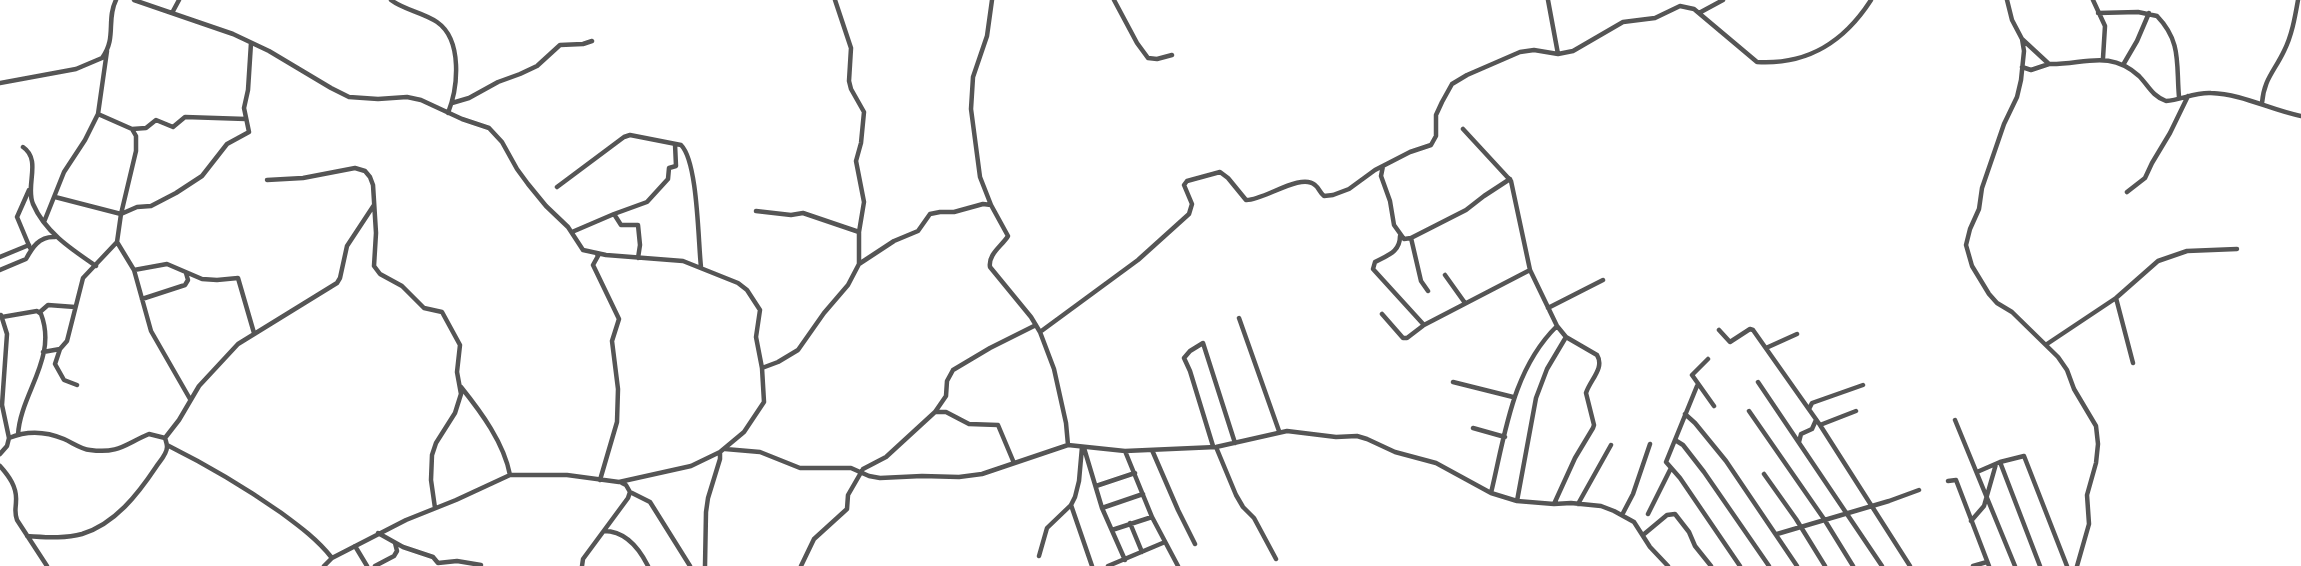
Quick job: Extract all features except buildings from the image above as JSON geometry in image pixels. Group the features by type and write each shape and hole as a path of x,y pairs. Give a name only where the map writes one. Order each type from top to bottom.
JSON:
{"street":[{"path":"44,222 64,172 85,140 98,114 107,51 112,39 111,16 116,0"},
{"path":"134,0 232,34 269,51 349,97 370,99 407,97 421,100 482,125 494,131 528,184 546,206 564,222 584,250 597,254 670,259 701,267 738,283 747,290 760,310 756,337 762,368 764,402 753,422 722,451 691,466 619,482"},
{"path":"172,13 179,0"},
{"path":"391,0 439,23 448,36 456,57 452,104 448,113"},
{"path":"762,368 798,350 824,313 848,285 859,264 859,232 864,202 856,161 861,143 864,112 851,89 849,81 851,48 835,0"},
{"path":"992,0 987,36 972,77 971,109 980,177 991,205 1008,236 992,255 990,267 1040,332 1054,369 1066,423 1068,445"},
{"path":"1114,0 1137,43 1148,58 1157,59 1172,55"},
{"path":"1548,0 1558,54"},
{"path":"1699,14 1723,0"},
{"path":"1040,332 1138,260 1189,213 1192,204 1184,185 1187,181 1220,172 1246,200 1304,182 1315,184 1322,194 1328,196 1353,187 1383,166 1410,152 1427,147 1434,141 1436,115 1449,89 1458,80 1520,52 1534,50 1558,54 1586,45 1623,22 1656,18 1680,6 1689,7 1699,14 1757,62 1780,62 1827,48 1862,14 1871,0"},
{"path":"2007,0 2012,20 2022,39 2049,64"},
{"path":"2093,0 2106,33 2103,58"},
{"path":"2262,104 2265,84 2290,37 2298,0"},
{"path":"2098,13 2157,15 2175,42 2178,54 2179,97"},
{"path":"2123,65 2149,13"},
{"path":"2022,39 2022,67 2017,97 2004,124 1982,188 1978,215 1970,229 1966,245 1972,266 1992,299 2012,312 2047,344 2063,363 2098,435 2096,463 2087,495 2089,524 2077,566"},
{"path":"452,104 470,98 498,82 537,66 560,45 592,41"},
{"path":"55,197 121,214 137,207 147,207 158,203 202,176 227,144 248,134 249,128 244,108 248,90 251,43"},
{"path":"0,83 75,69 96,61 107,51"},
{"path":"2022,67 2031,70 2049,64 2079,63 2103,58 2123,65 2138,75 2152,93 2161,100 2170,101 2201,93 2220,93 2242,97 2301,116"},
{"path":"2127,192 2145,178 2188,96"},
{"path":"98,114 132,129 146,128 156,120 173,127 185,117 246,119"},
{"path":"77,385 64,380 55,367 60,349 67,341 83,278 117,242 121,214 136,151 136,136 132,129"},
{"path":"1463,129 1510,179 1520,216 1530,270 1557,326 1566,337 1597,355 1600,364 1586,393 1594,425 1575,458 1554,504"},
{"path":"556,187 624,137 630,135 681,145 690,162 701,267"},
{"path":"572,232 647,202 664,183 669,168 676,166 675,144"},
{"path":"0,270 26,259 29,247 17,217 32,182 32,160 23,147"},
{"path":"1383,166 1381,176 1390,201 1394,225 1400,236 1400,244 1395,251 1375,262 1373,269 1424,325"},
{"path":"267,180 303,178 355,168 365,171 370,177 376,233 374,266 380,274 402,286 424,308 439,310 446,317 460,345 457,372 461,387 498,442 507,460 510,475"},
{"path":"1400,236 1404,239 1411,238 1466,210 1510,179"},
{"path":"29,190 34,207 55,237 96,266"},
{"path":"859,264 894,242 918,231 930,214 954,212 983,204 991,205"},
{"path":"165,438 179,420 190,399 226,355 254,333 337,283 347,246 374,205"},
{"path":"756,211 791,215 803,213 859,232"},
{"path":"614,214 621,225 638,225 640,244 638,258"},
{"path":"0,257 29,247 47,237 55,237"},
{"path":"1411,238 1421,281 1428,291"},
{"path":"117,242 134,270 151,331 190,399"},
{"path":"2047,344 2116,298 2138,281 2151,266 2169,256 2196,250 2236,249"},
{"path":"597,254 592,265 619,319 612,341 618,389 617,422 600,480"},
{"path":"134,270 167,264 186,273 208,279 238,278 254,333"},
{"path":"1382,314 1404,338 1424,325 1530,270"},
{"path":"142,299 185,285 188,280 186,273"},
{"path":"1445,275 1465,303"},
{"path":"1548,308 1603,280"},
{"path":"2116,298 2133,363"},
{"path":"0,454 8,446 9,438 1,405 7,334 1,315 40,312 48,305 75,307"},
{"path":"18,435 19,419 39,374 43,352 45,326 40,312"},
{"path":"1239,318 1279,431"},
{"path":"801,566 814,539 847,509 848,495 866,467 886,457 935,412 946,396 947,381 953,370 1036,325"},
{"path":"1491,493 1518,384 1540,346 1557,326"},
{"path":"1719,330 1730,342 1752,329 1820,425 1910,566"},
{"path":"1766,348 1797,334"},
{"path":"1517,501 1536,398 1547,369 1566,337"},
{"path":"1235,443 1203,344 1190,351 1184,358 1215,447 1236,495 1254,518 1276,559"},
{"path":"43,352 60,349"},
{"path":"1708,359 1692,373 1692,377 1714,406"},
{"path":"1453,382 1513,397"},
{"path":"1758,382 1882,566"},
{"path":"1809,409 1812,403 1863,385"},
{"path":"1698,386 1666,459 1740,566"},
{"path":"435,508 431,480 432,455 436,443 460,401 461,387"},
{"path":"1749,411 1824,519 1853,566"},
{"path":"1820,425 1856,411"},
{"path":"935,412 946,412 969,424 999,425 1014,463"},
{"path":"1685,414 1726,460 1797,566"},
{"path":"1799,441 1801,434 1812,429 1816,420"},
{"path":"1955,420 2015,566"},
{"path":"1473,428 1505,437"},
{"path":"722,451 742,449 760,452 800,468 851,468 880,478 959,477 982,474 1068,445 1125,451 1215,447 1279,431 1367,439 1395,452 1436,463 1491,493 1517,501 1600,506 1622,515 1634,522 1650,547 1668,566"},
{"path":"9,438 43,432 88,450 121,449 149,434 165,438"},
{"path":"27,536 74,536 91,531 109,520 144,487 163,457 167,446 165,438"},
{"path":"1675,440 1683,445 1704,472 1768,566"},
{"path":"1622,515 1633,494 1650,444"},
{"path":"1578,504 1611,445"},
{"path":"167,446 246,488 311,535 332,558"},
{"path":"1083,447 1102,508 1125,560"},
{"path":"1039,556 1047,528 1071,505 1079,481 1083,447"},
{"path":"1152,450 1195,544"},
{"path":"705,566 708,498 722,451"},
{"path":"1125,451 1152,517 1178,566"},
{"path":"1977,472 2024,456 2067,566"},
{"path":"1998,463 2040,566"},
{"path":"1971,520 1983,508 1998,463"},
{"path":"0,466 14,486 16,500 14,513 47,566"},
{"path":"1648,514 1671,468"},
{"path":"1096,486 1135,473"},
{"path":"1993,480 2004,473"},
{"path":"1764,474 1825,566"},
{"path":"324,566 332,558 378,533 510,475 567,475 626,485 630,492 650,502 690,566"},
{"path":"1948,481 1956,480 1988,564 1973,566"},
{"path":"1777,534 1919,490"},
{"path":"582,566 583,560 630,492"},
{"path":"1102,508 1143,494"},
{"path":"1071,505 1092,566"},
{"path":"1643,535 1667,515 1675,514 1711,566"},
{"path":"1112,530 1152,517"},
{"path":"1130,523 1142,552"},
{"path":"604,531 618,532 623,535 640,552 648,566"},
{"path":"378,533 395,543 433,557 438,563 457,561 481,565"},
{"path":"1108,566 1165,542"},
{"path":"375,566 394,556 397,550 395,543"},
{"path":"355,546 367,566"}]}
